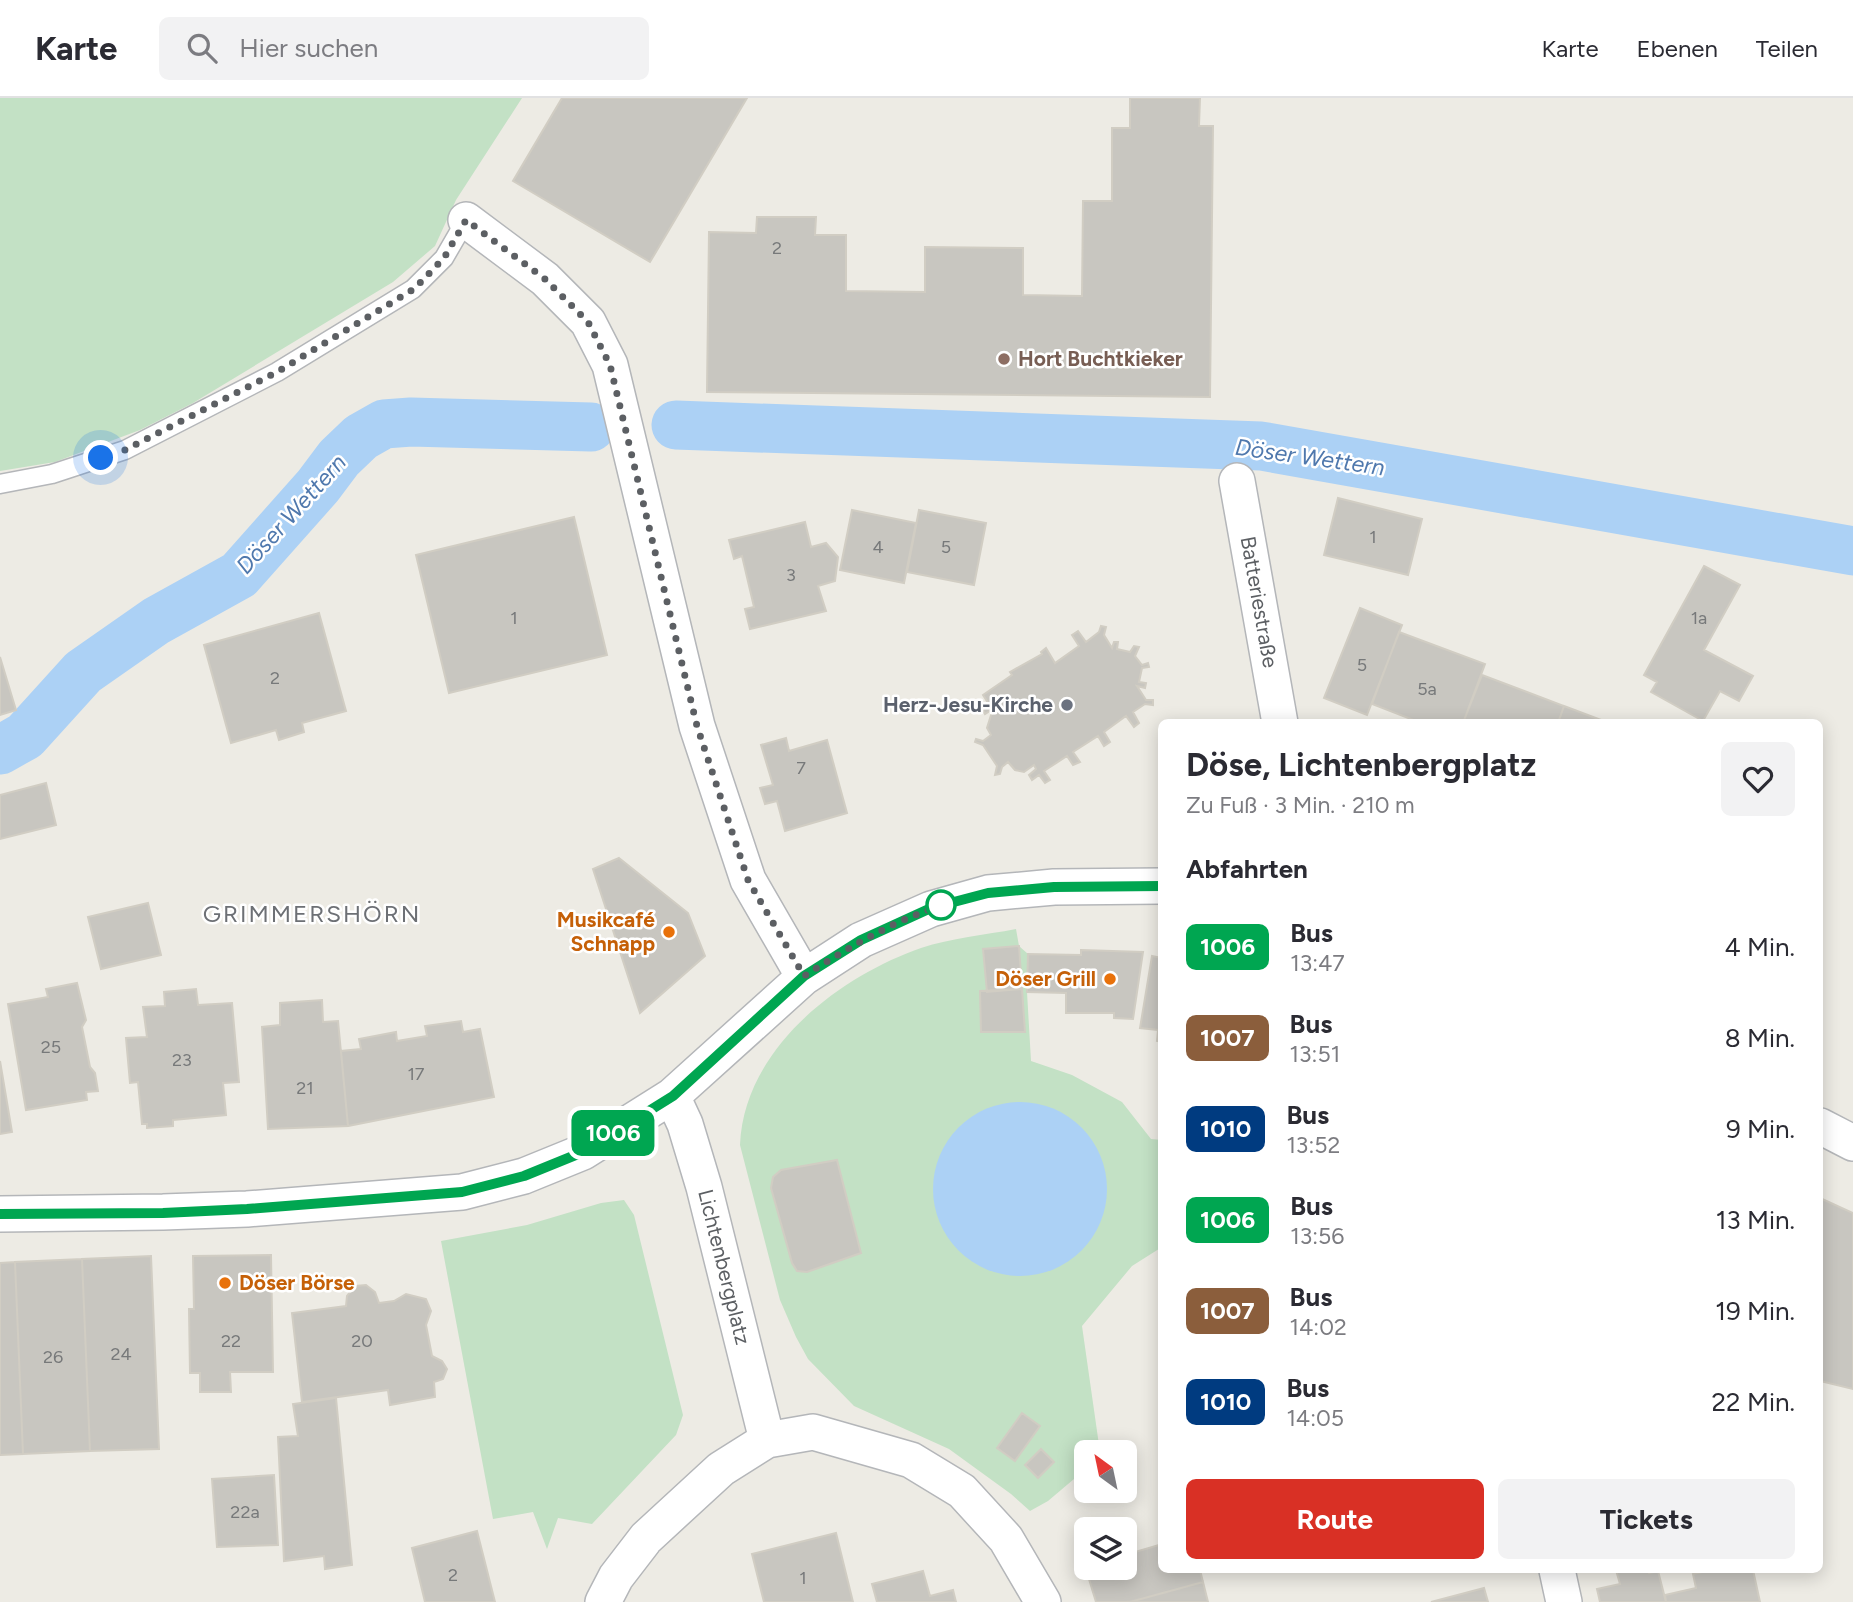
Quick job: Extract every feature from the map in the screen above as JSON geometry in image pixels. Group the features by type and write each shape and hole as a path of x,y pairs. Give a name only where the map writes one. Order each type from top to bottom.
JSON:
{"street":[{"path":"466,220 545,279 588,322 610,365 697,726 748,880 804,976"},
{"name":"Batteriestraße","path":"1237,481 1279,719"},
{"path":"0,1214 222,1210 462,1192 524,1176 583,1152 673,1096 804,976 861,940 931,908 988,893 1054,887 1158,886"},
{"name":"Lichtenbergplatz","path":"673,1096 685,1124 704,1187 767,1440"},
{"path":"1823,1128 1853,1143"},
{"path":"603,1602 616,1577 646,1538 722,1469 767,1440 813,1432 911,1460 962,1490 1006,1539 1043,1602"},
{"path":"1558,1573 1564,1602"}],"lane":[{"path":"0,484 52,474 125,450 277,372 414,289 444,258 466,220"}],"green space":[{"path":"0,98 522,98 456,200 435,246 393,282 193,403 140,430 55,462 0,471"},
{"path":"1016,929 1019,946 1028,954 1031,1061 1072,1075 1122,1102 1151,1139 1158,1140 1158,1250 1132,1266 1082,1326 1098,1440 1074,1440 1074,1479 1048,1501 1030,1511 949,1449 854,1406 808,1359 780,1300 740,1145 746,1110 758,1078 777,1048 801,1021 828,998 858,978 890,961 932,945"},
{"path":"624,1200 634,1215 683,1415 676,1435 592,1524 558,1518 547,1549 533,1512 493,1519 441,1241 527,1225 601,1203"}],"water":[{"path":"1020,1102 1053,1108 1082,1127 1101,1156 1107,1189 1101,1222 1082,1251 1053,1270 1020,1276 987,1270 958,1251 939,1222 933,1189 939,1156 958,1127 987,1108"}],"building":[{"path":"562,98 747,98 650,262 513,181"},
{"path":"1130,98 1200,98 1199,126 1213,126 1210,397 707,392 709,232 756,233 757,217 816,217 815,235 846,235 846,291 925,292 925,247 1023,248 1023,295 1082,296 1083,201 1112,201 1112,128 1130,128"},
{"path":"1338,498 1422,519 1408,575 1324,555"},
{"path":"852,510 916,523 904,583 840,570"},
{"path":"919,510 986,523 974,585 907,572"},
{"path":"574,517 607,655 449,693 416,555"},
{"path":"805,522 811,547 826,543 838,557 835,581 818,586 826,611 750,629 745,609 754,607 742,556 734,559 729,540"},
{"path":"1704,566 1740,585 1704,650 1753,676 1739,701 1720,691 1704,719 1699,719 1651,692 1657,682 1644,675"},
{"path":"1360,608 1402,625 1367,715 1324,698"},
{"path":"319,613 346,711 302,723 304,732 279,740 276,730 231,743 204,645"},
{"name":"Herz-Jesu-Kirche","path":"1101,626 1106,627 1104,635 1112,648 1114,642 1118,642 1117,649 1130,652 1134,646 1139,647 1135,656 1142,665 1148,663 1149,667 1142,668 1139,682 1146,683 1145,688 1137,686 1146,700 1153,700 1153,705 1145,704 1133,712 1139,723 1134,727 1126,716 1104,732 1110,742 1104,746 1098,736 1073,752 1080,762 1073,765 1067,756 1044,771 1050,780 1045,783 1039,775 1032,780 1029,775 1036,769 1034,765 1024,772 1015,770 1008,762 1002,767 1000,774 995,775 997,766 983,745 975,742 976,739 983,741 991,735 987,728 991,715 998,710 996,707 985,714 983,710 990,706 983,695 1012,675 1010,672 1042,654 1046,648 1055,663 1079,646 1072,635 1078,631 1086,642 1099,632"},
{"path":"1399,632 1485,664 1464,719 1411,719 1372,704"},
{"path":"0,657 16,710 0,715"},
{"path":"1482,675 1564,706 1559,719 1465,719"},
{"path":"1564,706 1598,719 1559,719"},
{"path":"786,738 789,751 827,740 847,813 785,831 777,801 765,804 760,788 773,785 761,745"},
{"path":"46,783 56,825 0,839 0,795"},
{"path":"619,858 688,913 705,956 640,1013 593,869"},
{"path":"148,903 161,955 101,969 88,917"},
{"path":"1019,946 1022,989 987,992 983,949"},
{"path":"1081,950 1143,952 1133,1019 1114,1018 1114,1013 1066,1013 1066,993 1027,992 1028,954 1081,955"},
{"path":"1152,956 1158,957 1158,1030 1140,1028"},
{"path":"77,983 86,1020 82,1027 98,1091 86,1092 87,1100 26,1110 8,1004 48,997 46,989"},
{"path":"196,989 198,1005 232,1003 239,1082 223,1083 226,1115 173,1120 173,1126 147,1128 147,1124 142,1124 138,1082 130,1083 126,1038 147,1037 143,1007 165,1006 164,992"},
{"path":"1022,989 1025,1032 981,1032 980,991"},
{"path":"322,1000 323,1022 338,1021 348,1126 268,1129 262,1027 280,1025 280,1003"},
{"path":"461,1021 463,1032 480,1029 494,1097 348,1126 341,1051 361,1049 359,1039 396,1032 397,1041 427,1036 425,1026"},
{"path":"0,1061 12,1132 0,1134"},
{"path":"837,1160 861,1253 807,1272 797,1271 792,1263 771,1188 773,1177 781,1170"},
{"path":"1823,1199 1853,1213 1853,1389 1823,1382"},
{"path":"271,1255 273,1372 230,1372 231,1392 200,1392 200,1373 190,1373 189,1309 194,1309 193,1256"},
{"path":"151,1256 159,1449 90,1451 82,1259"},
{"path":"82,1259 90,1451 23,1454 15,1262"},
{"path":"15,1262 23,1454 0,1455 0,1263"},
{"path":"366,1285 375,1292 379,1303 394,1301 406,1294 426,1299 431,1311 426,1325 432,1356 442,1361 447,1369 443,1379 434,1382 435,1397 390,1405 388,1390 302,1402 292,1313 346,1306 347,1296 355,1286"},
{"path":"336,1398 352,1565 325,1569 324,1556 284,1561 278,1437 298,1436 293,1404"},
{"path":"1022,1413 1040,1426 1015,1461 997,1448"},
{"path":"1041,1449 1054,1462 1038,1478 1025,1465"},
{"path":"274,1475 278,1545 217,1547 212,1479"},
{"path":"477,1531 495,1602 425,1602 412,1548"},
{"path":"836,1533 853,1602 764,1602 752,1554"},
{"path":"1158,1545 1158,1573 1201,1573 1203,1582 1130,1602 1096,1602 1089,1580 1137,1580 1137,1551"},
{"path":"923,1571 930,1596 953,1590 956,1602 877,1602 872,1584"},
{"path":"1617,1573 1659,1573 1666,1602 1600,1602 1597,1589 1620,1584"},
{"path":"1754,1573 1760,1602 1666,1602 1665,1595 1696,1588 1693,1574"},
{"path":"1203,1582 1208,1602 1130,1602"},
{"path":"1484,1588 1488,1602 1431,1602"}],"waterway":[{"name":"Döser Wettern","path":"0,750 25,736 83,672 156,621 239,575 318,486 339,458 361,437 384,424 411,422 591,427"},
{"name":"Döser Wettern","path":"676,425 1261,446 1853,551"}],"bus line":[{"name":"1006","path":"0,1214 163,1213 247,1209 462,1192 524,1176 583,1152 673,1096 804,976 861,940 931,908 988,893 1054,887 1158,886"}],"place":[{"name":"Hort Buchtkieker","path":"1004,359"},
{"name":"Herz-Jesu-Kirche","path":"1067,705"},
{"name":"Musikcafé Schnapp","path":"669,932"},
{"name":"Döser Grill","path":"1110,979"},
{"name":"Döser Börse","path":"225,1283"}],"district":[{"name":"GRIMMERSHÖRN","path":"312,914"}],"route":[{"path":"101,458 125,450 277,372 414,289 444,258 466,220 545,279 588,322 610,365 697,726 748,880 804,976 861,940 931,908 950,903 941,905"}]}
